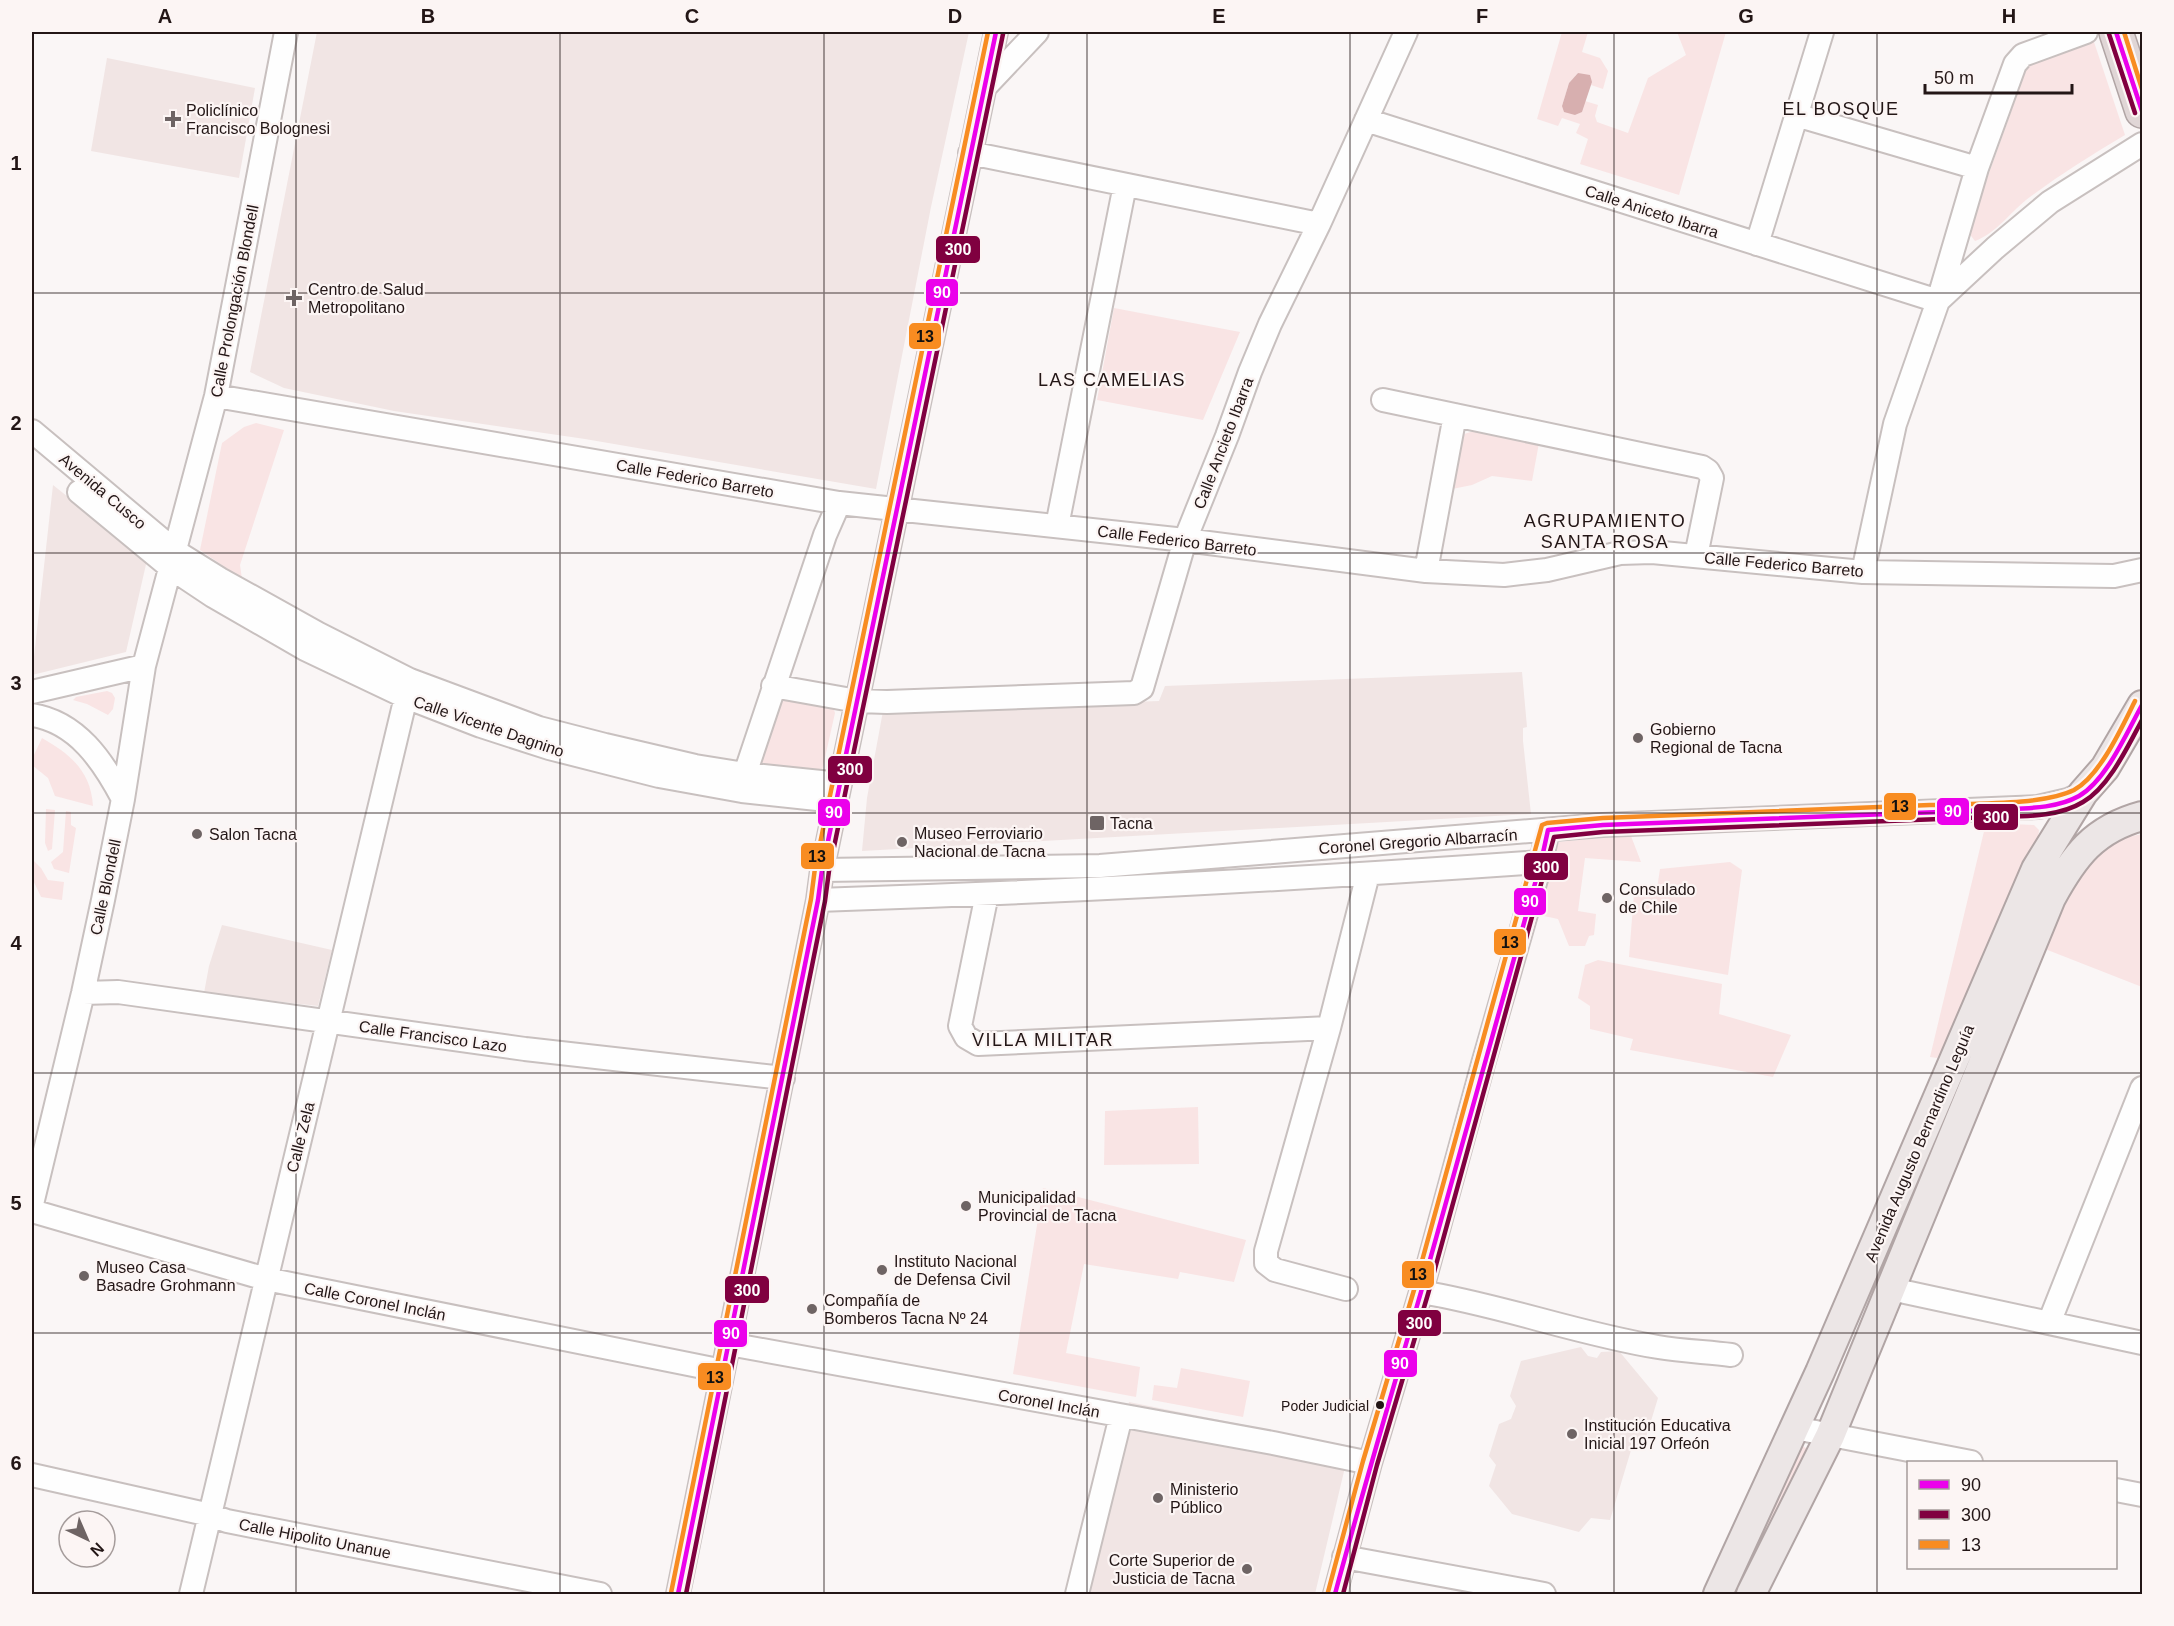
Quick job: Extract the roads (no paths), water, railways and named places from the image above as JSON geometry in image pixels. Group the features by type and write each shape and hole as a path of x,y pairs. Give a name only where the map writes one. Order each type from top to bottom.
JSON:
{"highway":[{"path":"2116,32 2142,111"}],"main road":[{"name":"Avenida Augusto Bernardino Leguía","path":"1718,1594 1795,1428 1963,1043 2036,869 2083,793 2105,768 2142,705"},
{"path":"2083,793 2089,810 2107,823 2130,819"},
{"name":"Avenida Augusto Bernardino Leguía","path":"1751,1594 1830,1436 2051,898 2080,851 2099,835 2130,819"}],"street":[{"name":"Calle Prolongación Blondell","path":"173,560 216,396 286,32"},
{"path":"678,1594 783,1078 822,870 996,32"},
{"path":"984,88 1037,32"},
{"name":"Calle Ancieto Ibarra","path":"773,686 857,702 1134,693 1142,688 1185,540 1270,324 1319,224 1406,32"},
{"path":"1757,244 1822,32"},
{"path":"1863,572 1895,424 1938,301 1977,168 2018,60 2023,55 2086,32"},
{"path":"1796,115 1977,168"},
{"name":"Calle Aniceto Ibarra","path":"1366,120 1938,301"},
{"path":"1938,301 1995,248 2050,202 2142,144"},
{"path":"970,153 1319,224"},
{"path":"1057,526 1125,185"},
{"name":"Calle Federico Barreto","path":"216,396 839,503 1185,540 1426,571 1504,575 1547,570 1620,553 1652,552 1863,572 2114,576 2142,570"},
{"path":"1383,400 1702,467 1712,478 1696,556"},
{"path":"1426,571 1455,415"},
{"name":"Avenida Cusco","path":"32,431 173,560"},
{"name":"Avenida Cusco","path":"32,450 173,560"},
{"path":"743,782 773,686 825,535 839,503"},
{"name":"Calle Blondell","path":"32,1203 83,993 123,799 144,666 173,560"},
{"name":"Calle Vicente Dagnino","path":"173,560 213,596 305,649 408,688 539,728 694,766 743,782 838,792"},
{"path":"32,692 144,666"},
{"name":"Calle Zela","path":"191,1594 408,688"},
{"path":"32,716 43,717 60,724 78,737 93,751 108,771 123,799"},
{"name":"Coronel Gregorio Albarracín","path":"822,870 1100,866 1603,825 2038,807 2068,800 2083,793"},
{"path":"1335,1594 1541,862 1548,830"},
{"path":"818,900 987,894 1368,874 1541,862"},
{"path":"1346,1289 1275,1270 1266,1263 1266,1251 1329,1028 1368,874"},
{"path":"987,894 960,1026 966,1037 978,1044 1329,1028"},
{"name":"Calle Francisco Lazo","path":"83,993 118,992 525,1049 783,1078"},
{"path":"2049,1323 2135,1123 2142,1088"},
{"name":"Calle Coronel Inclán","path":"32,1210 266,1279 723,1371"},
{"path":"1891,1289 2142,1343"},
{"path":"1421,1292 1448,1296 1658,1347 1731,1355"},
{"name":"Coronel Inclán","path":"729,1344 1273,1443 1370,1463"},
{"path":"1077,1594 1121,1416"},
{"path":"1795,1428 1966,1461"},
{"name":"Calle Hipolito Unanue","path":"32,1475 210,1515 226,1521 600,1594"},
{"path":"2117,1490 2142,1495"},
{"path":"1344,1557 1544,1594"}],"place":[{"name":"Policlínico Francisco Bolognesi","path":"173,119"},
{"name":"Centro de Salud Metropolitano","path":"294,298"},
{"name":"Gobierno Regional de Tacna","path":"1638,738"},
{"name":"Tacna","path":"1097,823"},
{"name":"Salon Tacna","path":"197,834"},
{"name":"Museo Ferroviario Nacional de Tacna","path":"902,842"},
{"name":"Consulado de Chile","path":"1607,898"},
{"name":"Municipalidad Provincial de Tacna","path":"966,1206"},
{"name":"Instituto Nacional de Defensa Civil","path":"882,1270"},
{"name":"Museo Casa Basadre Grohmann","path":"84,1276"},
{"name":"Compañía de Bomberos Tacna Nº 24","path":"812,1309"},
{"name":"Poder Judicial","path":"1380,1405"},
{"name":"Institución Educativa Inicial 197 Orfeón","path":"1572,1434"},
{"name":"Ministerio Público","path":"1158,1498"},
{"name":"Corte Superior de Justicia de Tacna","path":"1247,1569"}],"district":[{"name":"EL BOSQUE","path":"1841,109"},
{"name":"LAS CAMELIAS","path":"1112,380"},
{"name":"AGRUPAMIENTO SANTA ROSA","path":"1605,531"},
{"name":"VILLA MILITAR","path":"1043,1040"}]}
